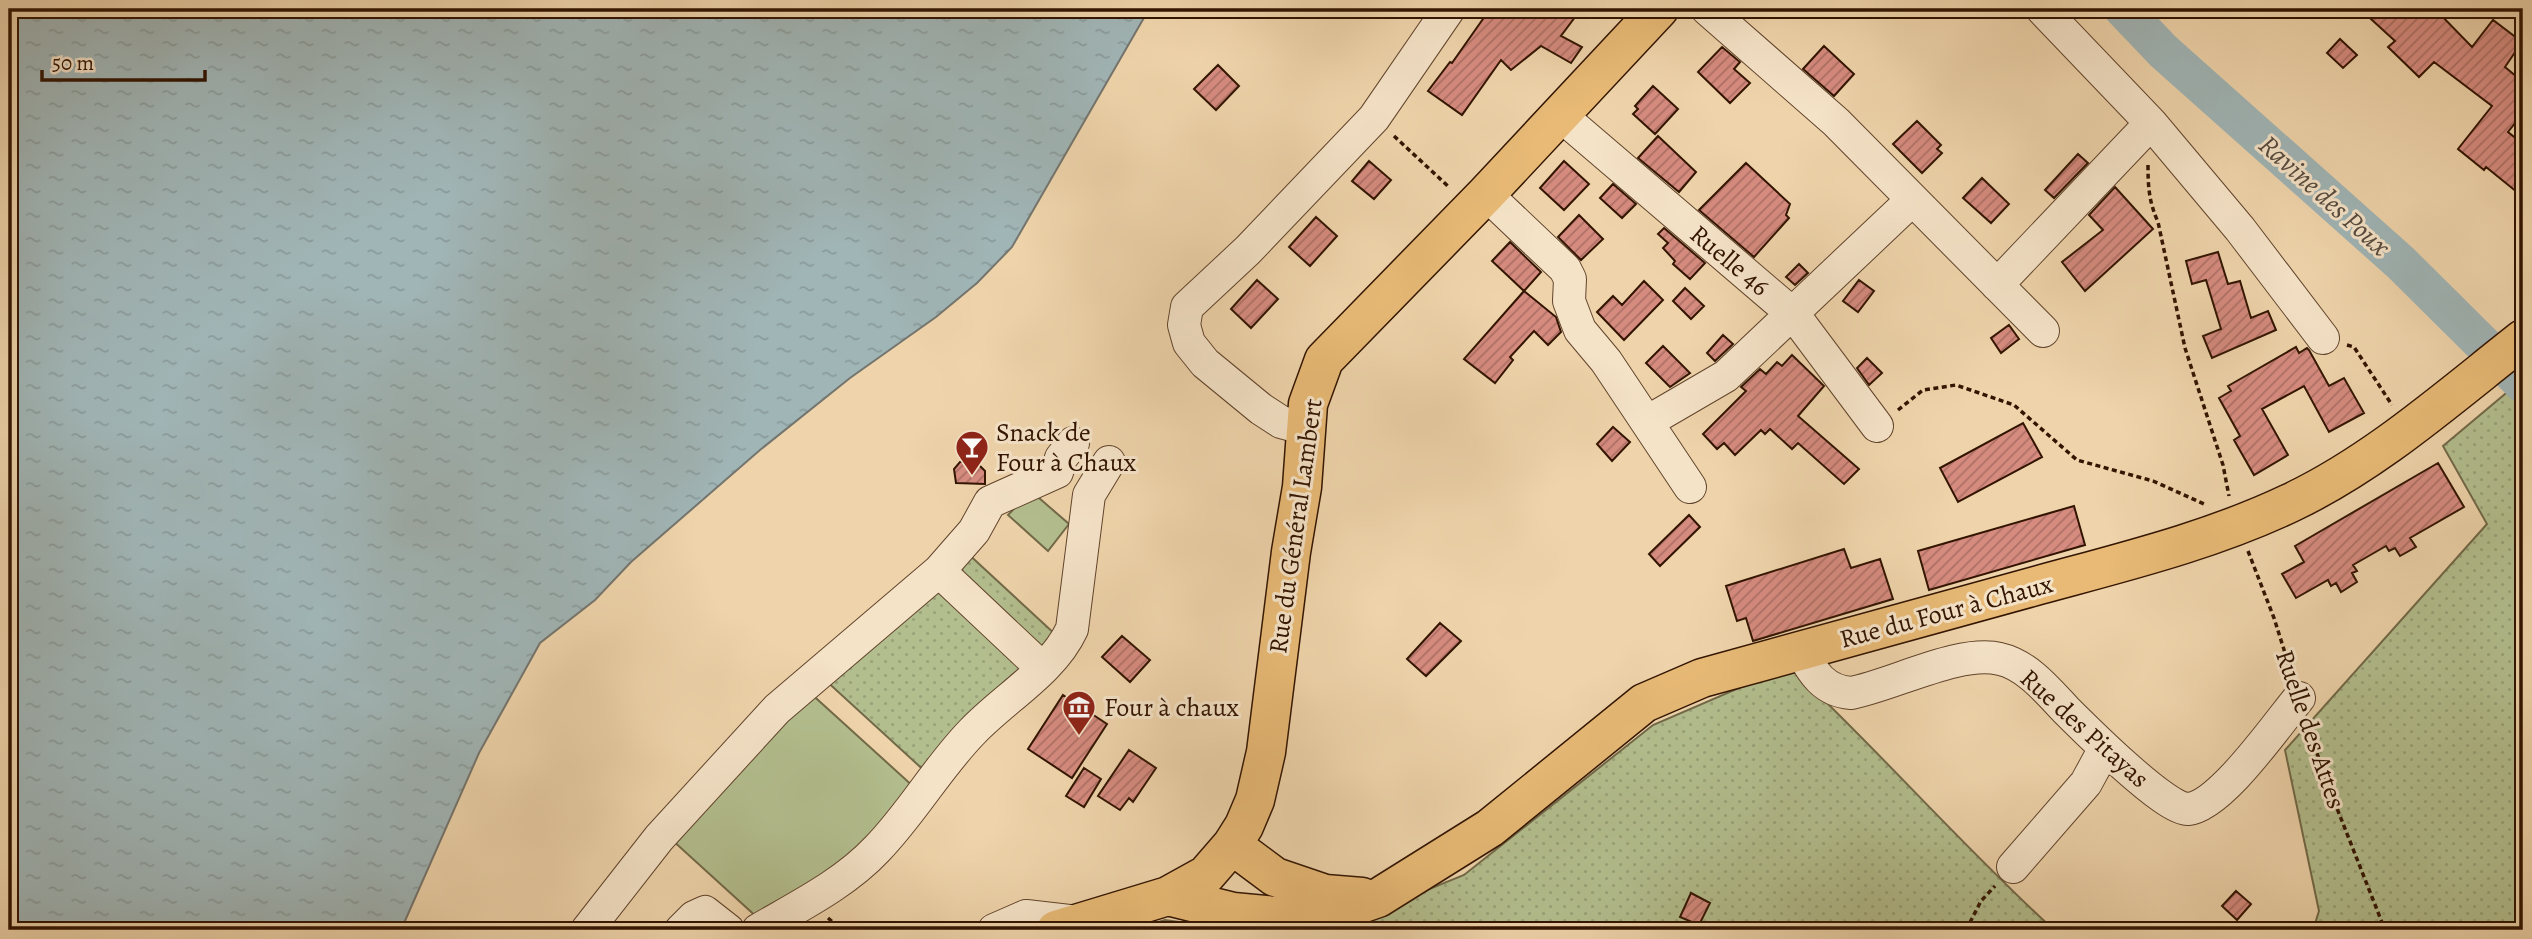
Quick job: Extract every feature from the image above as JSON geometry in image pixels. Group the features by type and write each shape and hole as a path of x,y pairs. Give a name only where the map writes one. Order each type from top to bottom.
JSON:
{"main road":[{"name":"Rue du Général Lambert","path":"1068,928 1168,896 1206,875 1244,827 1255,800 1265,752 1289,565 1303,487 1308,404 1324,360 1479,201 1659,9"},
{"name":"Rue du Four à Chaux","path":"1168,896 1233,912 1286,917 1326,916 1378,898 1490,828 1644,703 1702,678 2102,568 2291,502 2340,476 2409,411 2523,339"},
{"path":"1232,845 1275,877 1325,894 1378,898"}],"street":[{"path":"1307,429 1281,422 1205,363 1189,343 1184,325 1187,307 1248,250 1374,118 1449,9"},
{"path":"1707,9 1836,122 2043,331"},
{"path":"2042,9 2144,131 2240,229 2323,338"},
{"name":"Ruelle 46","path":"1560,115 1794,315 1877,426"},
{"path":"1997,285 2144,131"},
{"path":"1647,422 1726,376 1794,315 1912,200"},
{"path":"1479,201 1565,269 1570,279 1569,301 1580,330 1606,361 1690,487"},
{"path":"587,930 659,838 777,709 939,571 974,531 990,502 1057,472 1061,458 1073,443"},
{"path":"758,930 839,882 867,859 971,732 1042,668 1065,643 1072,629 1089,495 1109,462"},
{"path":"939,571 1042,668"},
{"name":"Rue des Pitayas","path":"1801,651 1826,686 1837,692 1851,693 1959,661 1988,657 2014,664 2035,679 2105,748 2173,805 2189,809 2208,801 2224,789 2299,698"},
{"path":"2013,867 2086,783 2105,748"},
{"path":"681,930 694,916 705,912 728,930"},
{"path":"994,930 1026,916 1068,928"}],"path":[{"path":"1374,118 1479,201"},
{"path":"2144,131 2150,204 2158,222 2185,348 2223,465 2234,522"},
{"path":"2323,338 2354,346 2409,411"},
{"path":"1877,426 1923,390 1956,385 2014,405 2077,460 2153,481 2234,522"},
{"name":"Ruelle des Attes","path":"2234,522 2249,551 2274,618 2327,783 2385,930"},
{"path":"1966,930 1981,901 2013,867"}],"green space":[{"path":"2523,379 2523,930 2313,930 2319,911 2285,750 2487,524 2443,446"},
{"path":"1031,491 1069,524 1048,551 1008,515"},
{"path":"951,538 1056,635 929,775 823,678"},
{"path":"1795,672 2054,930 1329,930 1464,875 1653,725 1769,675"},
{"path":"807,690 915,788 786,930 771,930 671,839"},
{"path":"1165,920 1236,930 1132,930"}],"water":[{"path":"9,9 1149,9 1012,247 977,283 936,317 850,378 760,450 631,562 595,600 540,643 479,753 401,930 9,930"}],"building":[{"path":"1490,9 1581,9 1561,36 1582,47 1571,63 1541,46 1511,70 1501,60 1462,115 1428,91 1450,62 1452,63"},
{"path":"2360,9 2435,9 2472,47 2493,20 2522,42 2505,67 2523,82 2523,113 2508,132 2523,144 2523,197 2486,167 2484,170 2458,149 2492,106 2434,62 2419,77 2388,47 2395,41"},
{"path":"2340,39 2357,55 2343,68 2327,53"},
{"path":"1824,46 1854,74 1834,96 1803,69"},
{"path":"1722,47 1740,62 1734,69 1750,83 1730,103 1698,72"},
{"path":"1218,65 1239,86 1216,110 1194,89"},
{"path":"1653,86 1678,109 1655,134 1633,114 1638,109 1635,106"},
{"path":"1917,121 1941,145 1937,149 1942,153 1922,173 1893,144"},
{"path":"1658,136 1696,172 1679,192 1638,158"},
{"path":"2078,154 2088,163 2054,198 2045,190"},
{"path":"1369,161 1391,180 1374,199 1352,181"},
{"path":"1564,161 1589,184 1564,210 1540,188"},
{"path":"1746,163 1790,204 1786,215 1789,218 1754,257 1699,210"},
{"path":"1982,178 2009,204 1991,223 1963,198"},
{"path":"1613,184 1636,204 1622,218 1600,198"},
{"path":"2115,187 2153,229 2085,291 2062,262 2103,230 2089,215"},
{"path":"1579,215 1603,239 1581,260 1558,237"},
{"path":"1316,217 1337,236 1310,266 1289,247"},
{"path":"1664,228 1705,263 1690,279 1673,264 1675,261 1663,248 1668,243 1658,234"},
{"path":"1510,242 1541,272 1524,291 1492,261"},
{"path":"2218,252 2228,284 2240,281 2251,318 2268,311 2276,330 2212,358 2203,336 2221,329 2206,280 2192,284 2186,261"},
{"path":"1799,264 1808,273 1795,285 1786,277"},
{"path":"1257,280 1278,299 1251,328 1231,309"},
{"path":"1859,280 1874,291 1858,312 1843,301"},
{"path":"1644,281 1663,300 1624,340 1597,312 1613,296 1622,305"},
{"path":"1685,288 1704,306 1691,319 1673,301"},
{"path":"1524,291 1556,317 1561,332 1548,345 1534,331 1510,357 1513,360 1495,383 1464,359"},
{"path":"2009,325 2019,339 2001,353 1991,338"},
{"path":"1723,335 1733,344 1715,361 1707,353"},
{"path":"1663,346 1690,373 1670,387 1646,363"},
{"path":"2296,347 2299,353 2307,348 2309,350 2329,386 2344,378 2364,413 2329,432 2304,386 2262,409 2288,455 2254,475 2234,440 2240,436 2219,398 2231,391 2228,386"},
{"path":"1792,355 1824,386 1798,416 1859,469 1844,484 1798,443 1792,449 1770,429 1765,434 1761,430 1735,455 1724,443 1717,449 1703,434 1746,391 1741,387 1760,369 1766,374 1777,362 1782,366"},
{"path":"1867,358 1882,373 1869,385 1857,368"},
{"path":"2023,423 2042,457 1958,502 1940,468"},
{"path":"1613,427 1630,442 1612,461 1597,444"},
{"path":"960,462 976,462 985,471 985,484 956,483 954,469"},
{"path":"2438,463 2464,507 2410,538 2416,547 2400,556 2395,548 2389,551 2386,546 2353,565 2357,571 2352,573 2357,582 2341,592 2336,583 2331,586 2328,580 2296,598 2282,574 2304,562 2295,546"},
{"path":"2074,506 2085,545 1929,590 1918,551"},
{"path":"1689,515 1700,527 1660,566 1649,554"},
{"path":"1844,549 1851,568 1880,559 1893,599 1753,641 1746,618 1737,621 1726,586"},
{"path":"1440,623 1461,641 1426,676 1407,659"},
{"path":"1122,636 1150,660 1130,682 1102,657"},
{"path":"1063,695 1107,724 1072,778 1028,749"},
{"path":"1129,750 1156,768 1133,802 1129,798 1120,810 1098,796"},
{"name":"Four à chaux","path":"1084,768 1101,779 1084,807 1066,796"},
{"path":"2236,891 2251,904 2237,920 2222,906"},
{"path":"1691,893 1710,903 1699,925 1680,917"}],"waterway":[{"name":"Ravine des Poux","path":"2123,9 2163,51 2401,263 2523,384"}],"place":[{"name":"Snack de Four à Chaux","path":"972,477"},
{"name":"Four à chaux","path":"1079,737"}]}
